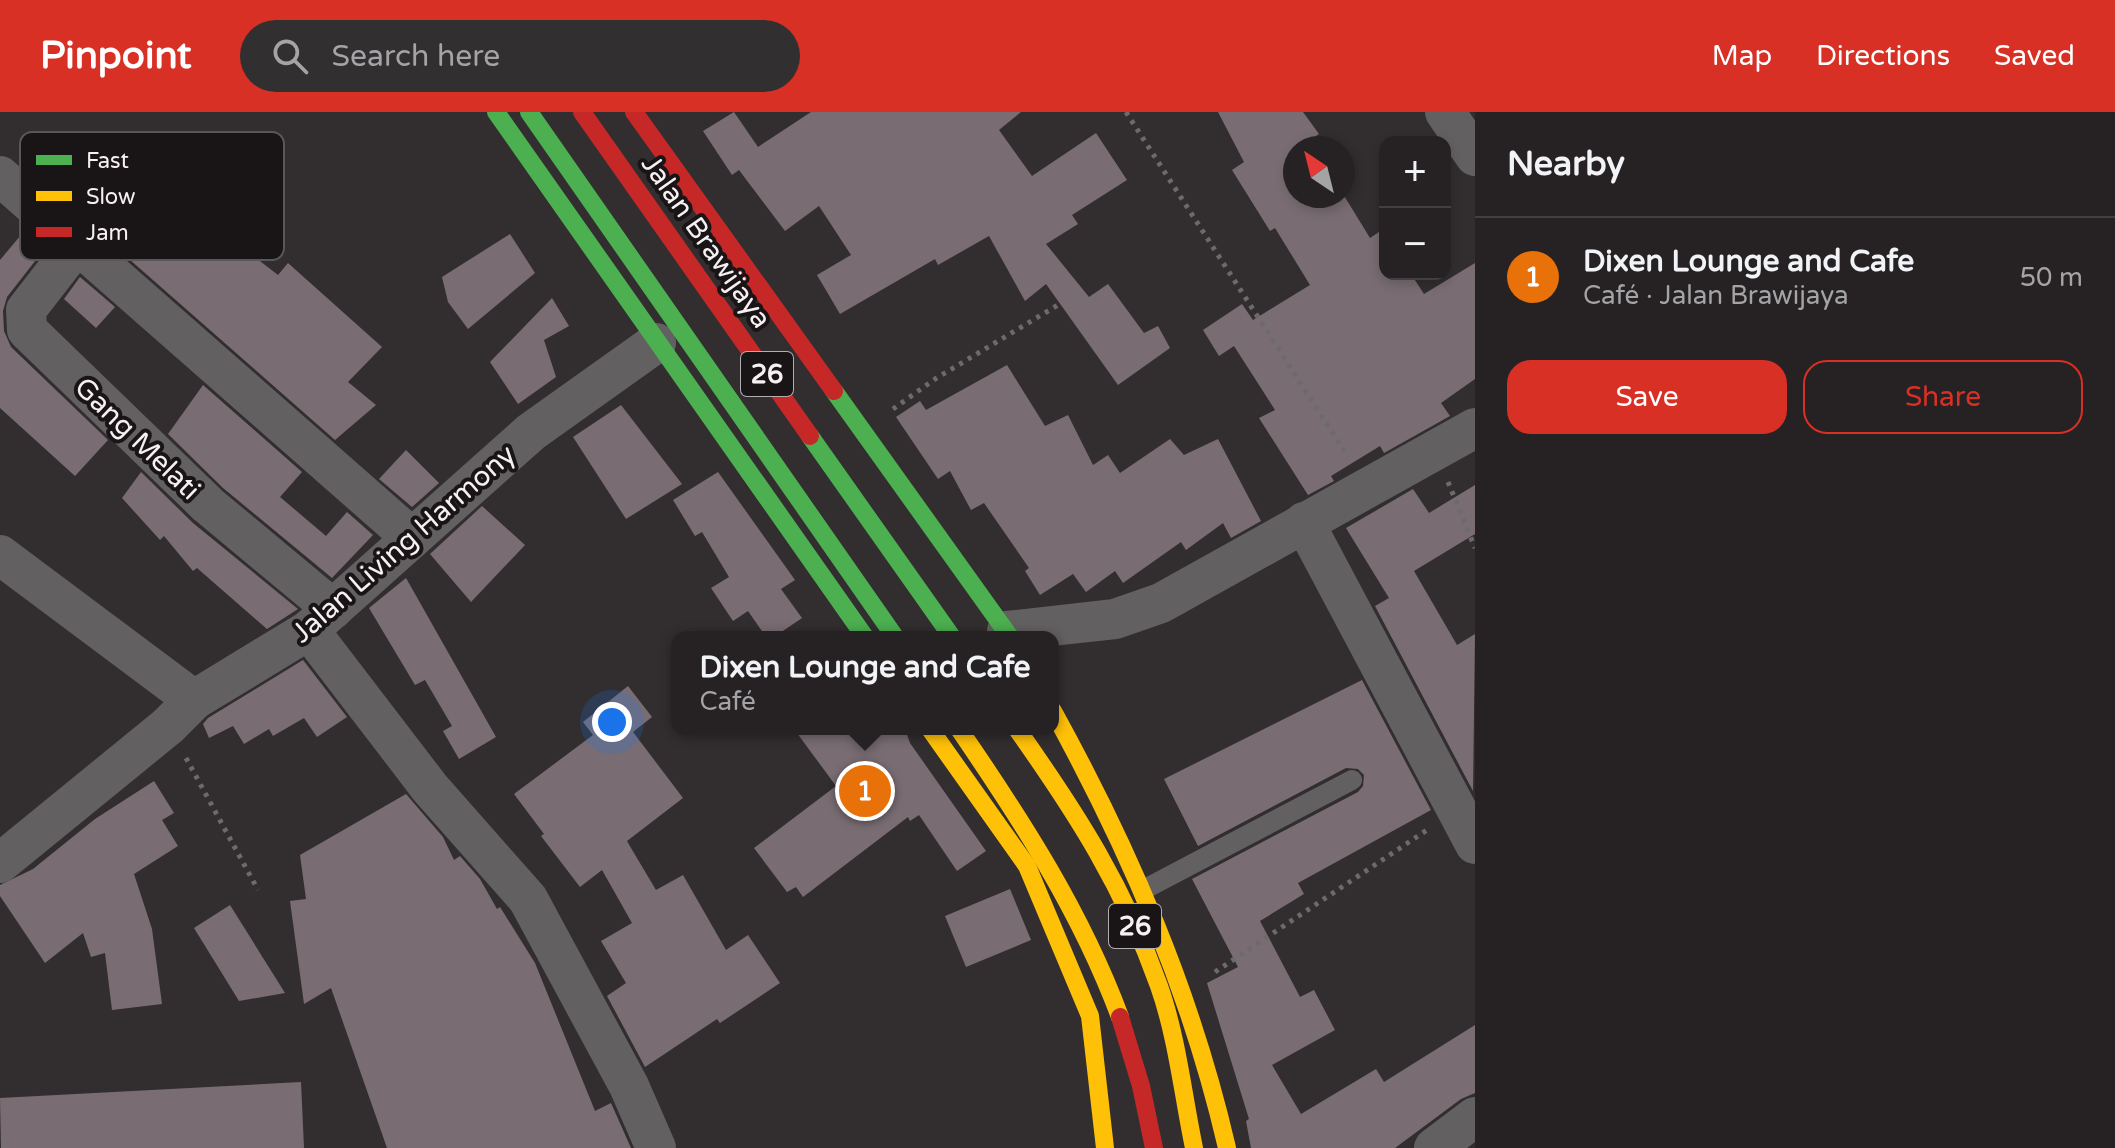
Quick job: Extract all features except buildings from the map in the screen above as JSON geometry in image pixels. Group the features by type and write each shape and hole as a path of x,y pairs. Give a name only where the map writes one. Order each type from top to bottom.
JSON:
{"main road":[{"path":"496,112 861,631"},
{"name":"26","path":"529,112 891,631"},
{"name":"Jalan Brawijaya","path":"582,112 948,631"},
{"path":"634,112 1007,631"},
{"path":"1059,721 1107,805 1186,990 1214,1088 1227,1148"},
{"path":"934,735 1027,866 1090,1016 1105,1148"},
{"name":"26","path":"963,735 1036,839 1072,900 1117,1003 1135,1057 1154,1148"},
{"name":"26","path":"1021,735 1078,816 1120,889 1160,989 1194,1148"}],"street":[{"path":"1445,112 1475,156"},
{"path":"0,176 20,193"},
{"name":"Gang Melati","path":"65,260 26,310 27,330 321,619 430,788 528,899 629,1086 656,1148"},
{"path":"97,260 412,538"},
{"name":"Jalan Living Harmony","path":"0,863 181,713 321,619 531,432 656,343"},
{"path":"1030,631 1115,619 1161,603 1475,428"},
{"path":"1304,522 1466,827"},
{"path":"0,555 181,713"},
{"path":"1434,1148 1475,1117"}],"lane":[{"path":"1143,890 1352,780"}],"path":[{"path":"1126,112 1368,488"},
{"path":"863,430 935,379 1058,305"},
{"path":"1434,449 1475,548"},
{"path":"181,713 258,890"},
{"path":"1186,990 1466,827"}],"traffic: fast":[{"path":"496,112 861,631"},
{"path":"529,112 891,631"},
{"path":"834,391 1006,631"},
{"path":"810,436 948,631"}],"traffic: slow":[{"path":"1059,722 1108,816 1155,924 1195,1034 1227,1148"},
{"path":"934,735 1027,866 1090,1016 1105,1148"},
{"path":"963,735 1069,904 1120,1017"},
{"path":"1021,735 1097,852 1145,950 1171,1025 1194,1148"}],"traffic: jam":[{"path":"582,112 810,436"},
{"path":"634,112 834,391"},
{"path":"1120,1017 1141,1086 1154,1148"}],"place":[{"name":"Dixen Lounge and Cafe","path":"865,791"}]}
